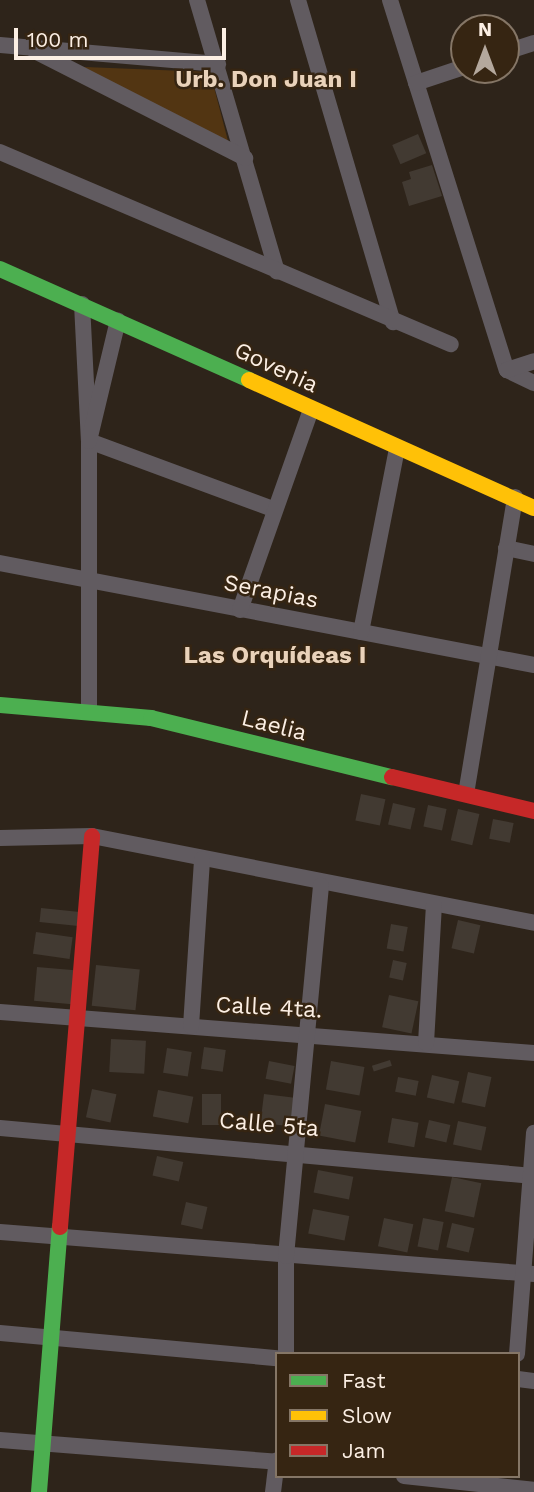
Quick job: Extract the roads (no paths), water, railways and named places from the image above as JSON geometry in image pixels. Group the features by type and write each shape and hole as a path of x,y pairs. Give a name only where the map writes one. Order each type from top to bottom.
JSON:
{"street":[{"path":"197,0 277,271"},
{"path":"298,0 393,321"},
{"path":"390,0 507,370 534,383"},
{"path":"0,45 35,51 218,64"},
{"path":"35,51 245,158"},
{"path":"416,83 450,72"},
{"path":"0,152 451,344"},
{"name":"Govenia","path":"0,269 397,448 515,497 534,508"},
{"path":"82,304 89,441 89,710"},
{"path":"89,441 118,320"},
{"path":"507,370 534,361"},
{"path":"240,610 273,509 311,409"},
{"path":"89,441 273,509"},
{"path":"361,632 397,448"},
{"path":"467,794 515,497"},
{"path":"506,548 534,554"},
{"name":"Serapias","path":"0,563 88,577 240,610 534,665"},
{"name":"Laelia","path":"0,705 89,710 151,718 534,811"},
{"path":"39,1492 64,1131 82,1020 92,836"},
{"path":"0,838 92,836 321,886 534,923"},
{"path":"191,1026 202,859"},
{"path":"286,1352 286,1256 305,1032 321,886"},
{"path":"426,1043 434,905"},
{"name":"Calle 4ta.","path":"0,1012 82,1020 305,1032 534,1053"},
{"name":"Calle 5ta","path":"0,1128 297,1150 533,1176"},
{"path":"517,1352 529,1274 534,1133"},
{"path":"0,1233 529,1274"},
{"path":"0,1333 275,1358"},
{"path":"0,1440 275,1461"},
{"path":"426,1478 534,1490"}],"district":[{"name":"Urb. Don Juan I","path":"266,80"},
{"name":"Las Orquídeas I","path":"275,656"}]}
